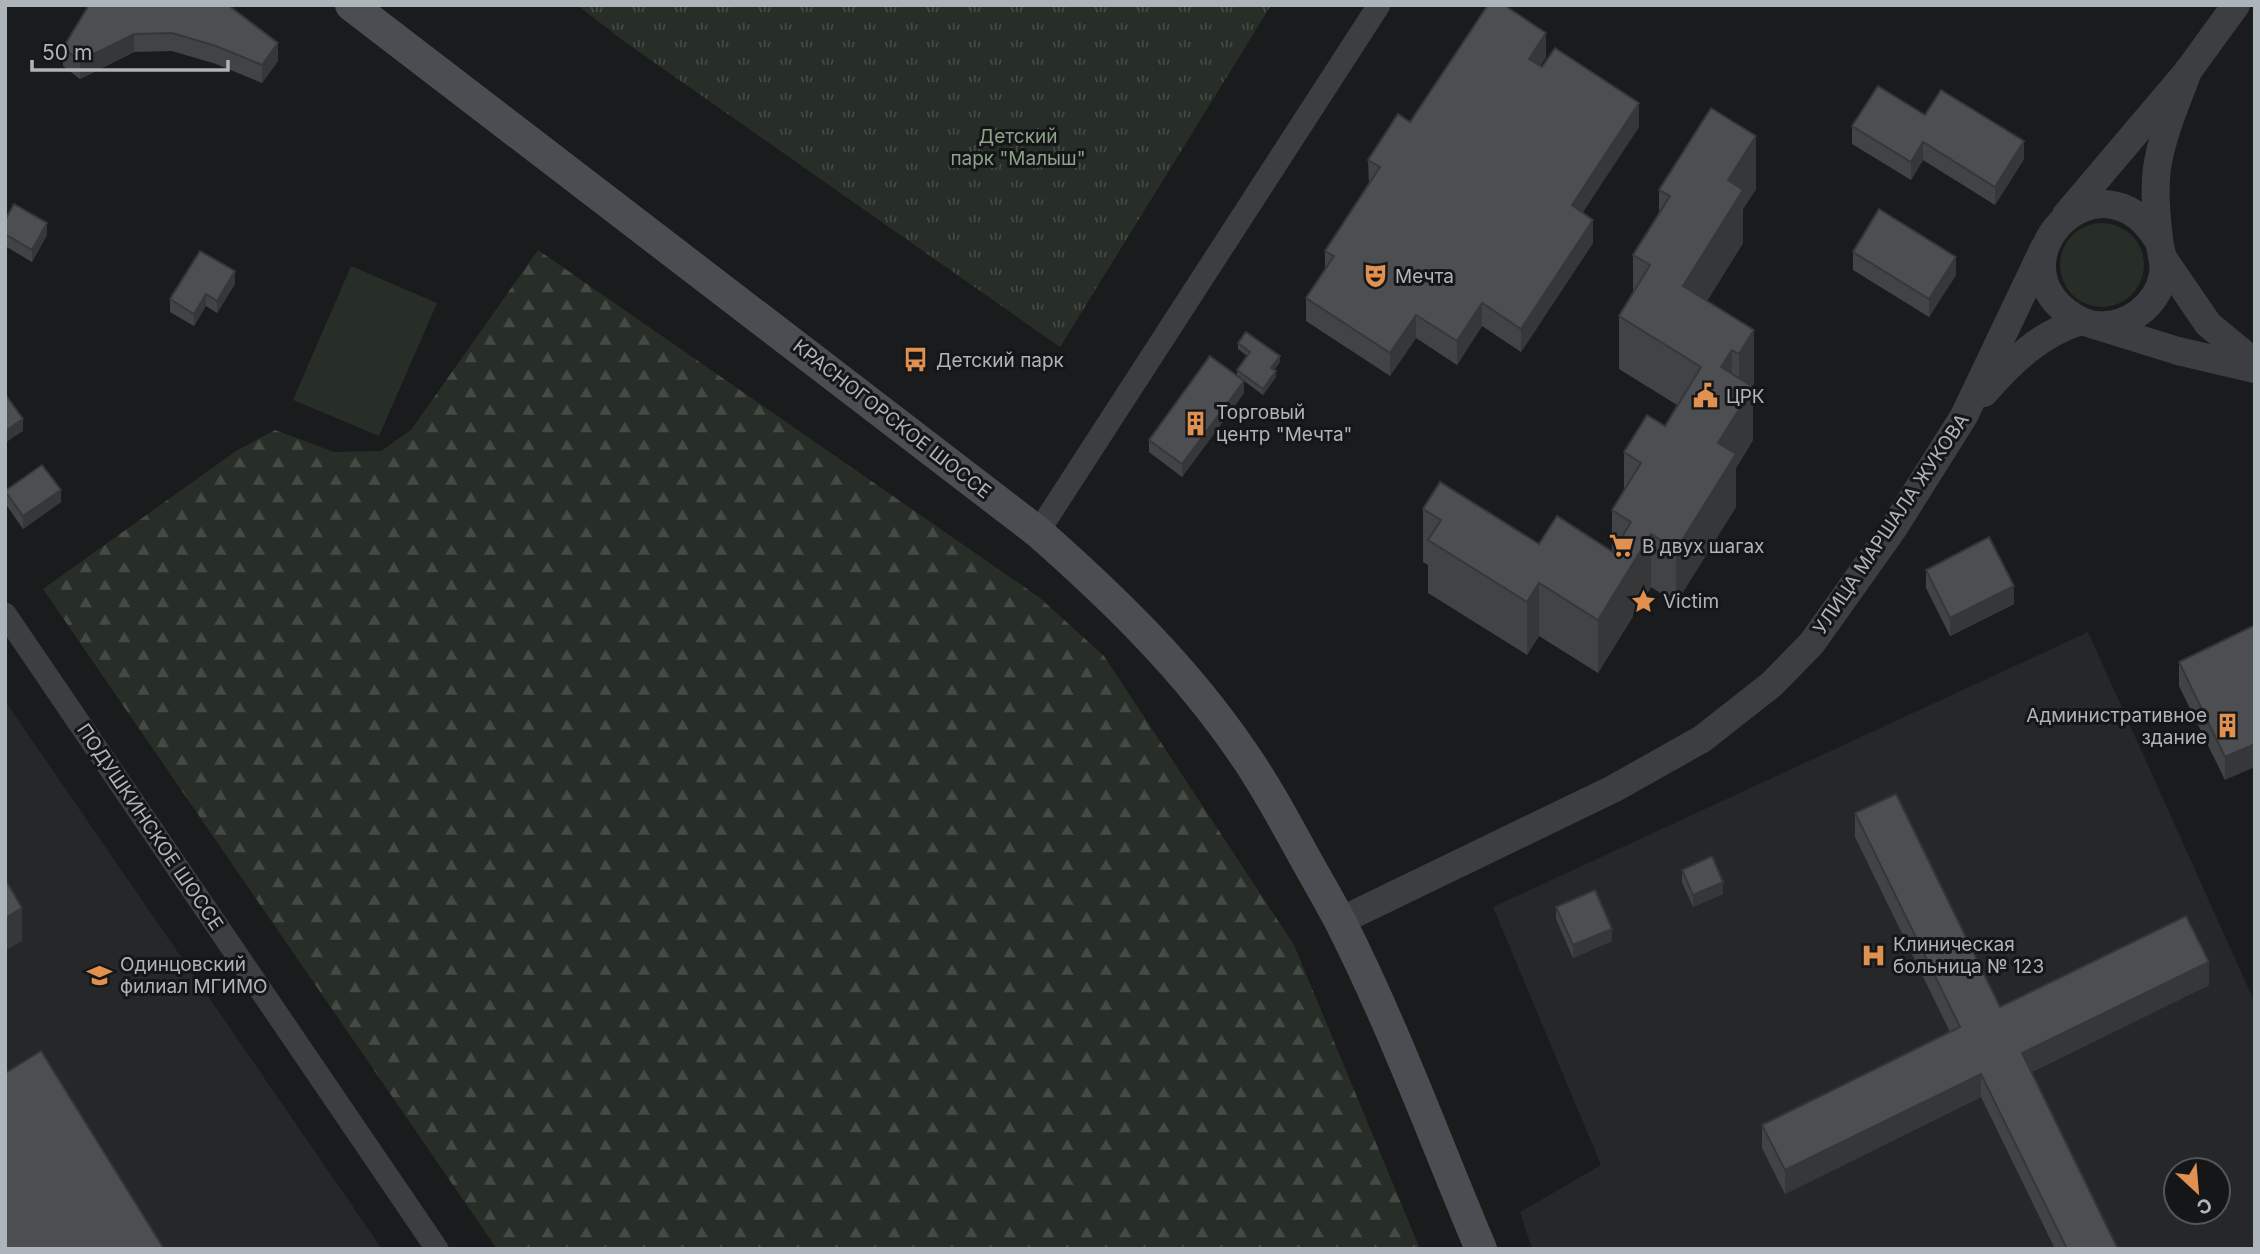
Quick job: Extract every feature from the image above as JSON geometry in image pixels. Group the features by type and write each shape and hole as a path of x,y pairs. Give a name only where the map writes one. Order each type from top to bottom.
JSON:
{"main road":[{"name":"КРАСНОГОРСКОЕ ШОССЕ","path":"351,5 1038,532 1105,592 1164,653 1243,753 1340,921 1365,973 1481,1249"}],"street":[{"path":"1038,532 1379,5"},
{"path":"2236,5 2189,71 2051,233 2044,248 2042,262 2048,292 2067,314 2085,323 2178,351 2255,369"},
{"path":"1964,416 2003,371 2025,350 2046,337 2085,323 2105,326 2122,323 2149,304 2163,275 2156,206 2157,168 2166,131 2189,71"},
{"path":"2062,220 2091,205 2108,204 2139,216 2151,227 2161,250 2208,324 2255,363"},
{"name":"УЛИЦА МАРШАЛА ЖУКОВА","path":"1340,921 1624,782 1703,739 1772,684 1812,643 1893,528 1964,416 2044,248"},
{"name":"ПОДУШКИНСКОЕ ШОССЕ","path":"5,614 437,1249"}],"shaded area":[{"name":"Клиническая больница № 123","path":"2088,632 2255,1003 2255,1249 1532,1249 1520,1212 1601,1165 1493,907"},
{"name":"Одинцовский филиал МГИМО","path":"5,701 382,1249 5,1249"}],"green space":[{"name":"Детский парк \"Малыш\"","path":"577,5 1270,7 1060,347 625,42"},
{"path":"2102,223 2118,226 2132,235 2141,249 2144,265 2141,281 2132,295 2118,304 2102,307 2086,304 2072,295 2063,281 2060,265 2063,249 2072,235 2086,226"},
{"path":"538,250 1040,598 1104,656 1294,945 1420,1249 497,1249 43,589 236,451 275,430 334,452 381,451 411,430"},
{"path":"351,266 437,303 379,436 293,400"}],"building":[{"path":"89,5 228,5 278,43 262,65 216,46 172,33 134,34 80,61 63,48"},
{"path":"1488,5 1504,5 1546,33 1529,59 1542,67 1555,48 1639,103 1572,205 1593,220 1521,329 1482,303 1457,341 1416,315 1390,353 1306,298 1334,256 1325,251 1380,167 1368,160 1398,114 1410,122"},
{"path":"1878,86 1925,115 1941,90 2024,141 1995,187 1923,142 1911,162 1852,126"},
{"path":"1711,108 1756,136 1728,180 1743,190 1683,286 1754,330 1739,354 1732,350 1721,367 1753,387 1718,443 1736,454 1676,550 1651,534 1598,620 1539,583 1527,602 1428,540 1441,520 1423,509 1440,482 1539,544 1557,516 1613,552 1631,522 1612,510 1641,463 1624,452 1647,415 1665,426 1701,367 1619,316 1650,265 1633,255 1670,196 1659,190"},
{"path":"14,204 47,223 32,250 5,234 5,220"},
{"path":"1879,209 1956,257 1929,299 1853,252"},
{"path":"200,251 235,271 217,301 206,294 194,314 170,299"},
{"path":"1246,332 1280,356 1271,368 1276,371 1263,389 1237,370 1250,352 1238,343"},
{"name":"Торговый центр \"Мечта\"","path":"1210,356 1244,381 1182,464 1149,440"},
{"path":"5,394 23,419 5,431"},
{"path":"42,465 61,490 23,516 5,491"},
{"path":"1989,537 2014,586 1950,618 1926,570"},
{"name":"Административное здание","path":"2255,625 2255,744 2225,757 2179,662"},
{"path":"1896,794 2000,1007 2186,916 2209,962 2022,1053 2118,1249 2067,1249 1981,1074 1785,1170 1762,1125 1960,1027 1855,813"},
{"path":"1712,856 1723,882 1693,895 1682,870"},
{"path":"5,879 22,908 5,918"},
{"path":"1595,890 1612,929 1573,945 1556,907"},
{"path":"41,1051 164,1249 5,1249 5,1070 7,1072"}],"place":[{"name":"Мечта","path":"1375,276"},
{"name":"Детский парк","path":"916,360"},
{"name":"ЦРК","path":"1706,396"},
{"name":"Торговый центр \"Мечта\"","path":"1196,423"},
{"name":"В двух шагах","path":"1622,546"},
{"name":"Victim","path":"1643,601"},
{"name":"Административное здание","path":"2227,726"},
{"name":"Клиническая больница № 123","path":"1873,955"},
{"name":"Одинцовский филиал МГИМО","path":"100,975"}]}
